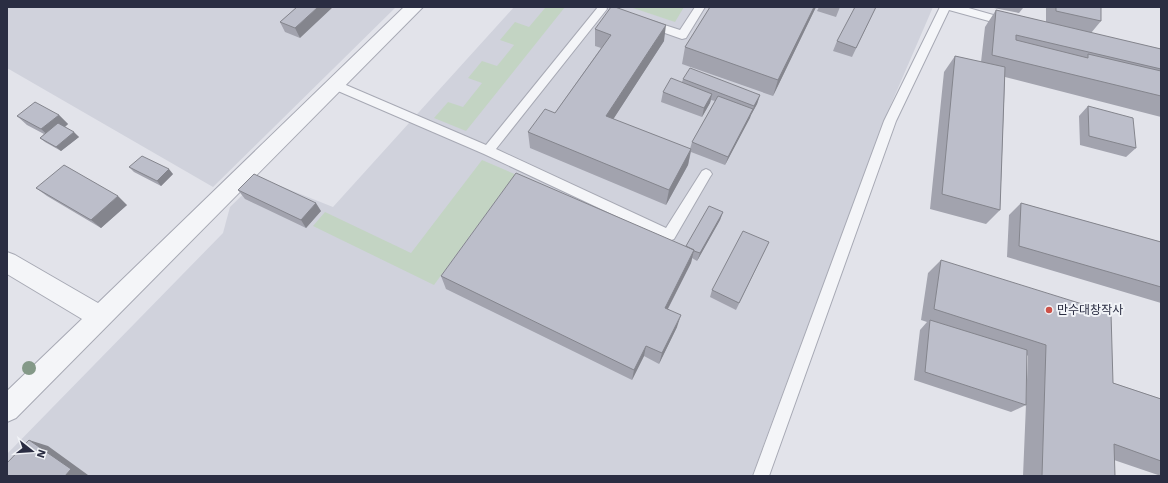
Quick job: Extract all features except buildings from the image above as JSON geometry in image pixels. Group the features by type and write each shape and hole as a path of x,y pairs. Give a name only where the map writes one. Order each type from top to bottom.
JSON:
{"street":[{"path":"7,409 414,7"},
{"path":"7,262 100,317"}],"lane":[{"path":"638,21 682,35 700,7"},
{"path":"761,476 890,121 945,7"},
{"path":"952,7 1014,24"},
{"path":"488,150 602,9"},
{"path":"335,85 488,150 669,235 706,174"}],"shaded area":[{"path":"7,7 396,7 213,187 7,68"},
{"path":"514,7 933,7 885,118 752,476 7,476 7,454 223,233 230,207 260,178 333,207"}],"green space":[{"path":"543,7 565,7 466,131 434,118 448,102 463,107 482,83 468,78 482,61 497,66 514,45 500,40 515,22 529,27 545,8"},
{"path":"630,7 684,7 675,22"},
{"path":"482,160 667,240 507,185 434,285 313,226 325,212 411,253"}],"place":[{"name":"만수대창작사","path":"1049,310"}]}
